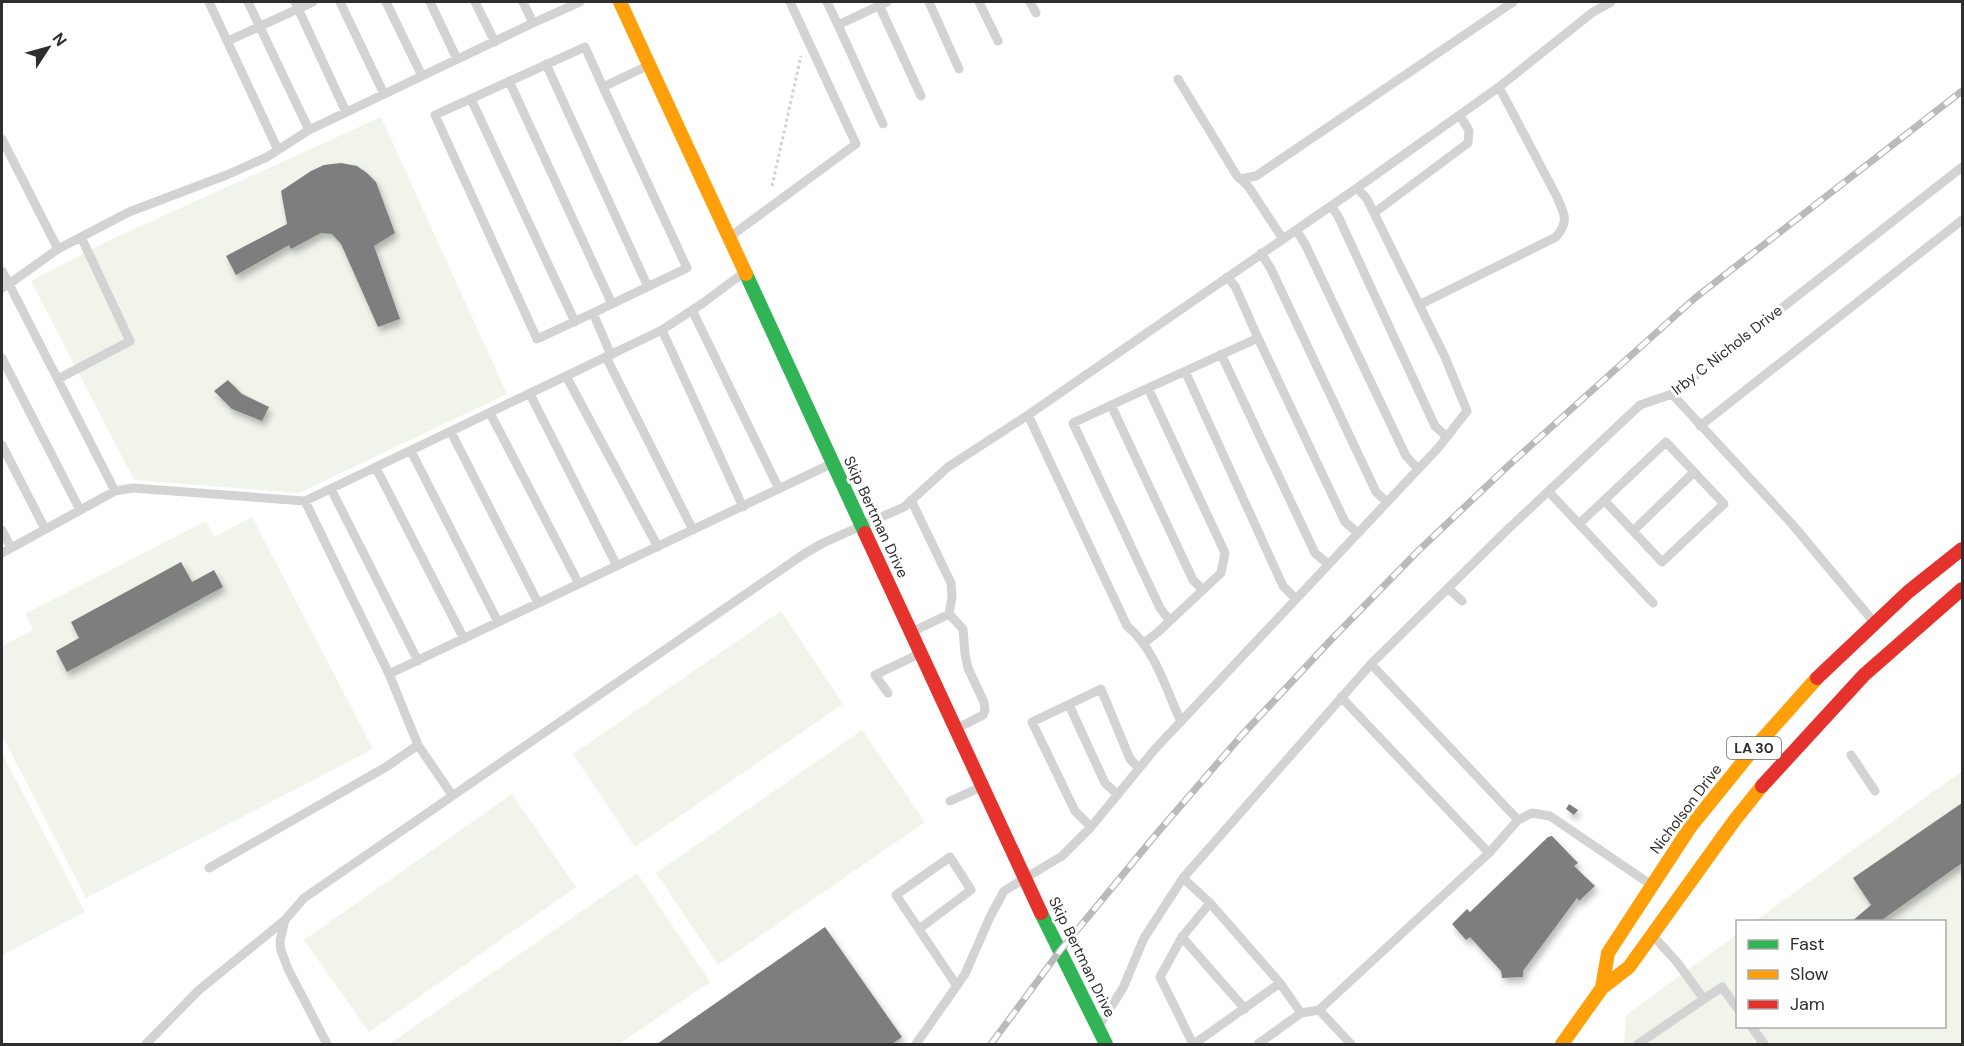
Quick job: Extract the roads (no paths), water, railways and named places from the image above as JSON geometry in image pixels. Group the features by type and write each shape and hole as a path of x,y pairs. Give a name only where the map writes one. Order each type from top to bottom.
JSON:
{"main road":[{"name":"Skip Bertman Drive","path":"620,2 1059,952 1106,1044"},
{"name":"Nicholson Drive","path":"1602,988 1608,953 1691,826 1731,777 1803,692 1908,592 1962,549"},
{"name":"Nicholson Drive","path":"1562,1044 1602,988 1629,967 1716,854 1768,778 1825,715 1904,638 1962,589"},
{"path":"1825,715 1851,677 1881,645 1882,632 1875,623"},
{"path":"1716,854 1703,833 1730,795 1731,777"}],"lane":[{"path":"209,2 278,150"},
{"path":"248,2 309,130"},
{"path":"228,41 297,5 313,2"},
{"path":"340,2 384,94"},
{"path":"386,2 422,76"},
{"path":"430,2 457,59"},
{"path":"475,2 495,42"},
{"path":"523,2 533,23"},
{"path":"5,286 58,249 129,212 229,174 278,150 309,130 580,2"},
{"path":"729,237 856,144 790,2"},
{"path":"827,2 883,124"},
{"path":"929,2 959,69"},
{"path":"979,2 998,41"},
{"path":"1030,2 1036,13"},
{"path":"1240,179 1256,176 1512,2"},
{"path":"146,1044 199,990 285,920 304,898 804,554 904,507 948,467 1028,415 1357,188 1498,87 1593,12 1611,2"},
{"path":"838,25 883,3 921,96"},
{"path":"297,5 346,112"},
{"path":"585,46 687,268 537,339 435,115 509,81 585,46"},
{"path":"546,64 648,287"},
{"path":"603,87 649,65"},
{"path":"1178,79 1240,179 1248,187 1283,239"},
{"path":"509,81 612,304"},
{"path":"1419,305 1556,237 1564,227 1564,214 1556,195 1498,87"},
{"path":"471,99 575,322"},
{"path":"1374,213 1468,144 1469,131 1460,115"},
{"path":"2,139 58,249"},
{"name":"Irby C Nichols Drive","path":"1098,1026 1123,988 1144,938 1183,878 1371,664 1640,405 1672,394 1962,167"},
{"path":"916,1044 965,974 990,916 1004,891 1026,880 1062,856 1091,827 1139,768 1418,469 1467,411 1445,357 1374,213 1367,199 1357,188"},
{"path":"1331,206 1338,216 1435,426 1446,436"},
{"path":"1700,426 1962,220"},
{"path":"1296,230 1305,244 1406,456 1418,469"},
{"path":"58,379 130,341 81,237"},
{"path":"1261,254 1271,269 1376,492 1387,502"},
{"path":"2,271 5,286 58,379 116,491"},
{"path":"2,553 116,491 133,488 305,501 662,330 745,271"},
{"path":"1227,277 1234,286 1345,522 1358,533"},
{"path":"692,310 779,489"},
{"path":"593,313 608,356 693,530"},
{"path":"662,330 743,507"},
{"path":"1170,621 1160,608 1073,423 1258,338"},
{"path":"1221,354 1315,553 1328,564"},
{"path":"2,358 80,510"},
{"path":"1185,371 1283,586 1296,599"},
{"path":"566,376 658,547"},
{"path":"1144,643 1221,573 1225,554 1148,388"},
{"path":"530,394 617,566"},
{"path":"1672,394 1792,524 1875,623"},
{"path":"1111,405 1193,580 1203,590"},
{"path":"490,412 579,584"},
{"path":"1028,415 1127,626 1144,643 1181,722"},
{"path":"451,432 538,603"},
{"path":"1579,524 1604,500 1666,442 1724,504 1662,562 1604,500"},
{"path":"2,444 45,529"},
{"path":"411,451 498,622"},
{"path":"389,674 833,463"},
{"path":"376,468 464,639"},
{"path":"1633,531 1694,472"},
{"path":"331,489 418,661"},
{"path":"1549,492 1653,603"},
{"path":"911,500 951,583 952,597 949,614"},
{"path":"305,501 389,674 418,746 452,795"},
{"path":"2,530 11,548"},
{"path":"1448,588 1462,601"},
{"path":"912,632 949,614"},
{"path":"949,614 963,629 968,668 986,710 983,715 956,729"},
{"path":"888,693 875,675 921,653"},
{"path":"1371,664 1518,820"},
{"path":"1091,827 1076,811 1032,722 1101,689 1130,759 1139,768"},
{"path":"1341,698 1488,853"},
{"path":"1069,705 1105,783 1118,795"},
{"path":"209,868 386,767 418,746"},
{"path":"1851,755 1875,791"},
{"path":"950,801 982,786"},
{"path":"1258,1044 1301,1013 1319,1010 1488,853 1518,820 1532,813 1550,816 1652,886"},
{"path":"919,929 971,890 950,857 896,895 957,986"},
{"path":"1183,878 1210,903 1280,983 1301,1013"},
{"path":"1210,903 1182,937 1160,977 1193,1044 1280,983"},
{"path":"285,920 280,941 281,950 288,969 327,1044"},
{"path":"1652,935 1704,999"},
{"path":"1182,937 1245,1009"},
{"path":"1638,1044 1722,987 1736,1008"},
{"path":"1319,1010 1351,1044"},
{"path":"1752,1028 1764,1044"}],"railway":[{"path":"991,1044 1059,952 1242,735 1418,551 1508,466 1695,298 1962,91"}]}
